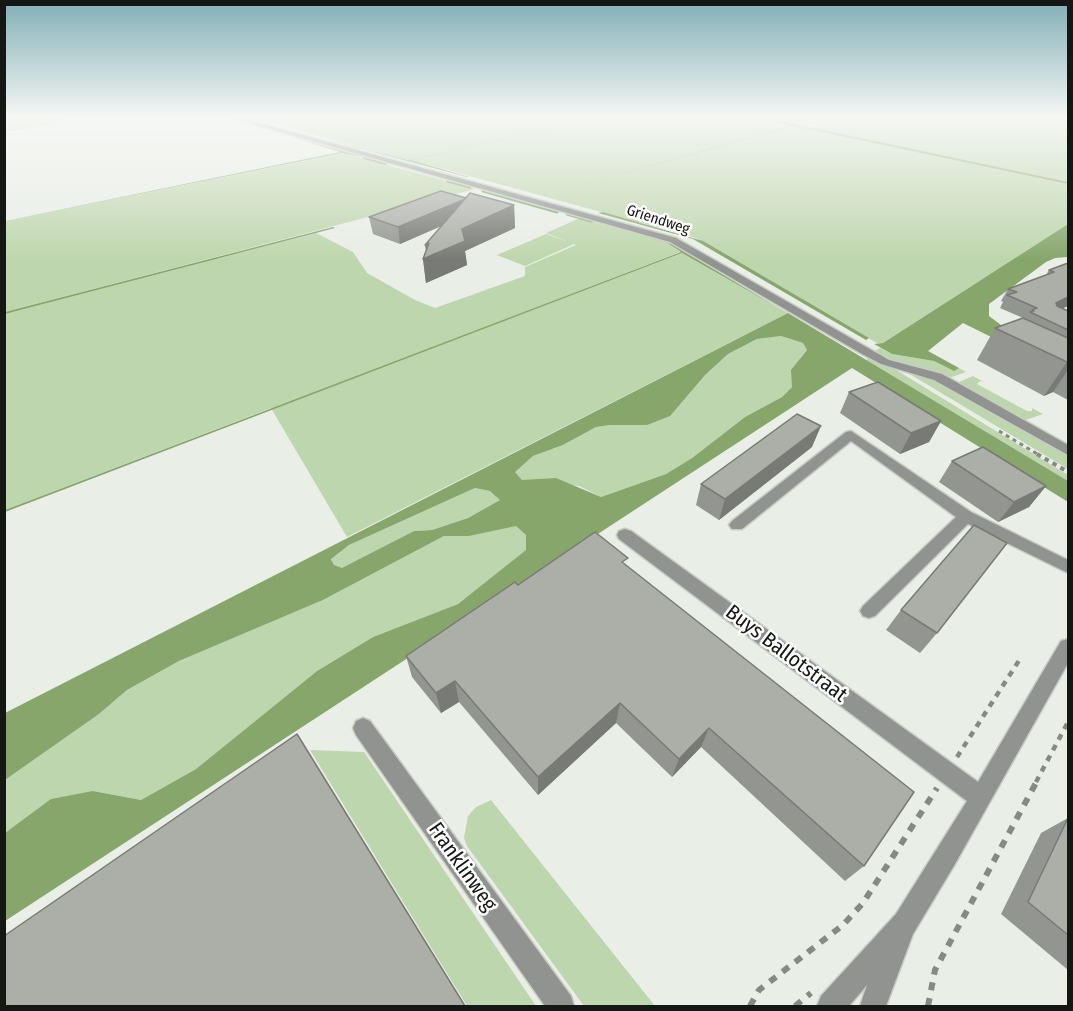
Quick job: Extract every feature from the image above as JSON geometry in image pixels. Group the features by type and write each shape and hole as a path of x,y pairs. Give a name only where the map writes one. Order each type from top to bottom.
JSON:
{"street":[{"name":"Griendweg","path":"404,165 673,240 866,352 885,362 938,377 1068,451"},
{"path":"737,525 851,435 966,516 1068,567"},
{"path":"869,611 966,516"},
{"name":"Buys Ballotstraat","path":"625,535 981,798"},
{"path":"873,1006 905,923 981,798 1068,647"},
{"name":"Franklinweg","path":"363,728 561,1006"},
{"path":"831,1006 905,923"}],"path":[{"path":"750,1006 759,990 843,925 864,903 1020,659"},
{"path":"928,1006 935,970 1068,722"}],"shaded area":[{"path":"276,165 282,165 5,221"},
{"path":"283,165 388,165 475,189 5,312 5,221"},
{"path":"423,165 469,177 467,177"},
{"path":"430,165 980,165 1068,184 1068,224 883,343 877,343 696,238"},
{"path":"979,165 989,165 1068,182 1068,184"},
{"path":"989,165 1068,165 1068,182"},
{"path":"603,212 703,241 869,338 866,340 693,239 598,213"},
{"path":"580,218 667,243 680,252 408,357 682,253 788,313 347,537 271,408 5,510 5,314 316,233 353,252 367,273 415,300 435,308 525,276 525,267 576,245 546,233"},
{"path":"584,219 672,244 777,307 682,253 5,512 5,510 681,252 667,243"},
{"path":"1068,224 1068,257 1055,258 1046,262 989,304 989,316 1068,375 963,323 928,351 959,368 954,371 934,361 892,354 874,344 883,343"},
{"path":"335,228 5,314 5,312"},
{"path":"546,234 574,244 525,266 497,255"},
{"path":"788,313 1068,481 1068,502 852,368 5,921 5,833 51,799 93,791 141,800 196,769 317,671 373,637 458,604 526,550 526,535 516,526 469,536 444,536 323,600 179,661 127,690 99,714 5,780 5,713","holes":["781,336 803,343 807,350 791,370 792,387 782,397 745,417 692,458 666,474 601,497 556,478 522,480 515,472 533,456 563,445 596,427 647,425 670,416 705,375 728,354 757,339","475,488 490,491 500,500 468,518 432,530 414,531 342,568 334,565 331,559 349,545"]},
{"path":"781,336 803,343 807,350 801,357 792,387 782,397 745,417 692,458 666,474 601,497 579,486 522,480 514,472 533,456 563,445 596,427 647,425 728,354 757,339"},
{"path":"880,348 892,354 934,361 952,370 959,368 966,372 952,377 943,376 871,353"},
{"path":"870,357 888,365 1068,475 1068,481 866,360"},
{"path":"903,370 928,375 1068,456 1068,469"},
{"path":"973,376 984,382 980,381 977,384 1027,411 1032,411 1032,408 1043,414 1023,421 959,385 959,382"},
{"path":"475,488 491,491 500,500 468,518 432,530 414,531 342,569 334,565 331,558 349,545"},
{"path":"516,525 526,535 527,550 458,604 373,637 317,671 196,769 141,800 93,791 5,833 5,780 99,714 127,690 179,661 323,600 444,536 469,536"},
{"path":"310,750 364,752 536,1006 467,1006"},
{"path":"491,800 655,1006 584,1006 467,846 464,838 468,816 476,807"}],"building":[{"path":"441,191 466,198 398,227 369,217"},
{"path":"470,193 514,205 462,229 465,241 423,259 429,243 425,245"},
{"path":"1068,263 1068,297 1056,303 1057,306 1068,311 1068,330 1030,312 1037,308 1007,295 1017,292 1008,289 1054,272 1049,270"},
{"path":"1023,318 1068,338 1068,362 995,328"},
{"path":"878,382 941,421 911,433 849,392"},
{"path":"797,414 821,426 725,499 701,484"},
{"path":"983,447 1046,486 1014,502 952,461"},
{"path":"974,525 1007,543 937,633 901,610"},
{"path":"595,532 628,558 622,562 914,792 864,866 709,728 679,759 620,703 538,777 455,681 436,693 406,656 515,582 518,585"},
{"path":"297,734 465,1006 4,1006 4,936"},
{"path":"1068,818 1068,935 1028,902"}],"waterway":[{"path":"448,181 470,187"},
{"path":"483,191 557,212"},
{"path":"567,214 592,221"}]}
